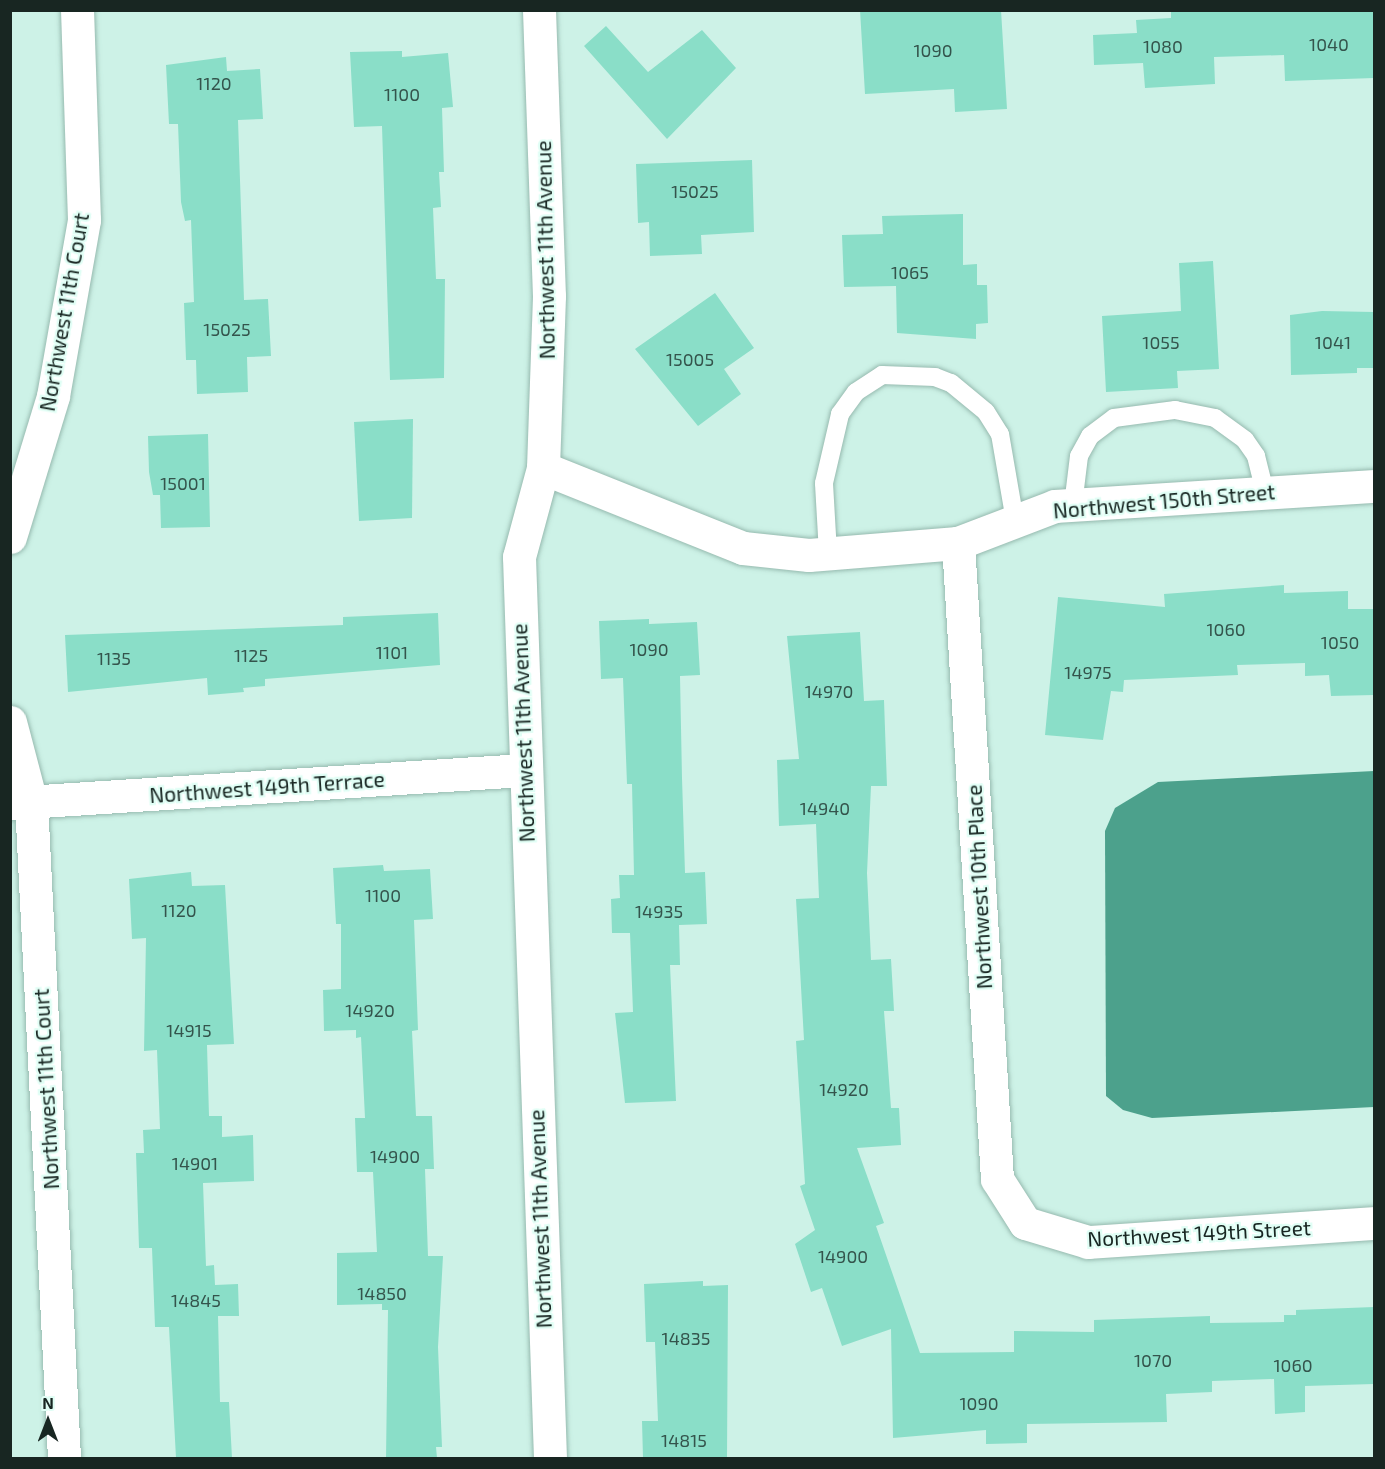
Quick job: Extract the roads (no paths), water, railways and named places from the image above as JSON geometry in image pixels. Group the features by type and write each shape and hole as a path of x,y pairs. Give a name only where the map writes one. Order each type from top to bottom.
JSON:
{"street":[{"name":"Northwest 11th Court","path":"10,537 53,396 84,220 77,10"},
{"name":"Northwest 11th Avenue","path":"540,10 549,296 543,468 519,557 523,770 550,1458"},
{"name":"Northwest 150th Street","path":"543,468 743,548 828,553 958,543 1015,521 1073,505 1374,486"},
{"name":"Northwest 10th Place","path":"958,543 997,1179 1025,1223"},
{"name":"Northwest 11th Court","path":"10,722 21,803 64,1458"},
{"name":"Northwest 149th Terrace","path":"21,803 523,770"},
{"name":"Northwest 149th Street","path":"1025,1223 1088,1242 1374,1223"}],"lane":[{"path":"828,553 824,483 840,414 856,392 882,375 935,377 951,383 986,412 1000,434 1015,521"},
{"path":"1073,505 1079,456 1090,436 1114,418 1175,410 1215,418 1245,440 1256,456 1265,493"}]}
